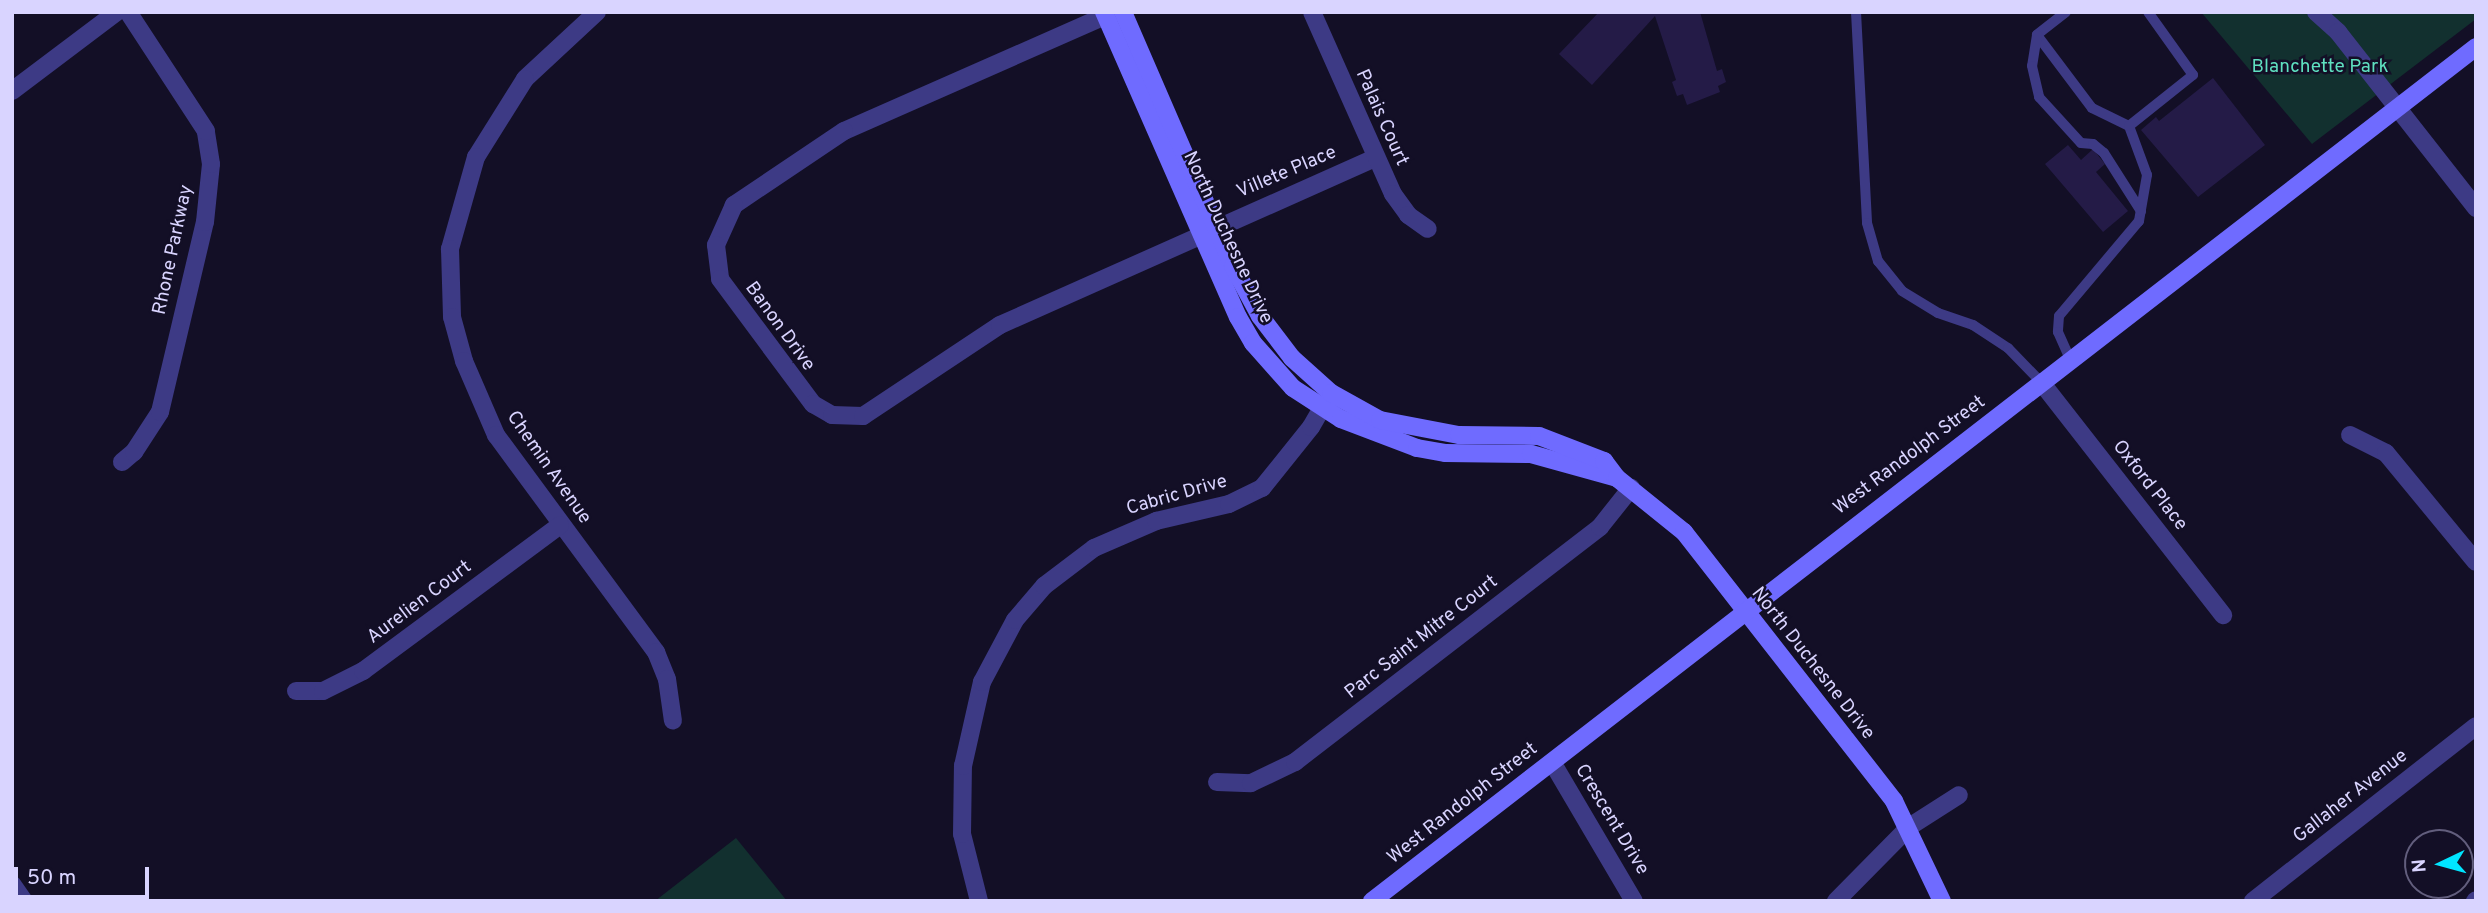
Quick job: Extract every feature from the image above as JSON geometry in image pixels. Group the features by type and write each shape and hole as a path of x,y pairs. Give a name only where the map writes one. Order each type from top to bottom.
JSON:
{"street":[{"path":"12,91 117,12"},
{"name":"Rhone Parkway","path":"122,462 134,453 160,412 205,222 211,164 206,131 128,12"},
{"name":"Chemin Avenue","path":"597,12 557,45 498,115 466,181 450,249 452,317 464,361 496,435 560,525 649,639 667,679 673,721"},
{"name":"Palais Court","path":"1312,12 1375,158 1408,215 1429,229"},
{"path":"2316,12 2339,32 2476,208"},
{"name":"North Duchesne Drive","path":"1112,13 1246,292 1274,337 1327,400"},
{"name":"North Duchesne Drive","path":"1112,13 1199,234 1253,343 1293,388 1406,427 1459,435 1515,433 1558,441 1594,454 1624,483 1684,532 1909,827 1942,901"},
{"name":"Banon Drive","path":"1112,13 820,143 734,205 716,246 720,279 802,394 823,411 852,417 884,405 945,358 1000,325 1216,226"},
{"name":"West Randolph Street","path":"1372,901 1742,611 2476,47"},
{"name":"Villete Place","path":"1216,226 1375,158"},
{"name":"Oxford Place","path":"2041,382 2223,615"},
{"name":"Cabric Drive","path":"979,901 962,834 963,766 982,681 1015,620 1044,586 1094,548 1156,521 1229,504 1262,488 1327,400"},
{"path":"2350,435 2386,453 2476,562"},
{"name":"Parc Saint Mitre Court","path":"1217,782 1251,783 1295,762 1600,527 1624,483"},
{"name":"Aurelien Court","path":"296,691 323,691 363,671 560,525"},
{"name":"Gallaher Avenue","path":"2264,897 2476,726"},
{"name":"Crescent Drive","path":"1552,762 1634,901"},
{"path":"1836,901 1909,827 1959,795"},
{"path":"12,884 24,901"}],"lane":[{"path":"1856,12 1867,223 1878,261 1902,291 1938,313 1973,325 2008,348 2041,382"},
{"path":"2066,12 2038,35 2032,66 2039,97 2081,143 2093,144 2104,153 2141,211"},
{"path":"2129,126 2193,75 2148,12"},
{"path":"2038,35 2092,108 2129,126 2147,175 2139,221 2059,316 2058,332 2070,359"}],"green space":[{"name":"Blanchette Park","path":"2201,12 2476,12 2476,19 2312,144"},
{"path":"736,838 787,901 655,901"}],"building":[{"path":"1599,12 1700,12 1717,71 1722,69 1726,82 1718,86 1720,92 1687,105 1683,94 1677,96 1672,82 1676,80 1655,16 1592,85 1559,54"},
{"path":"2213,78 2265,145 2198,197 2141,130 2156,117 2159,121"},
{"path":"2068,145 2081,160 2093,149 2105,164 2096,172 2128,211 2103,232 2045,164"}]}
